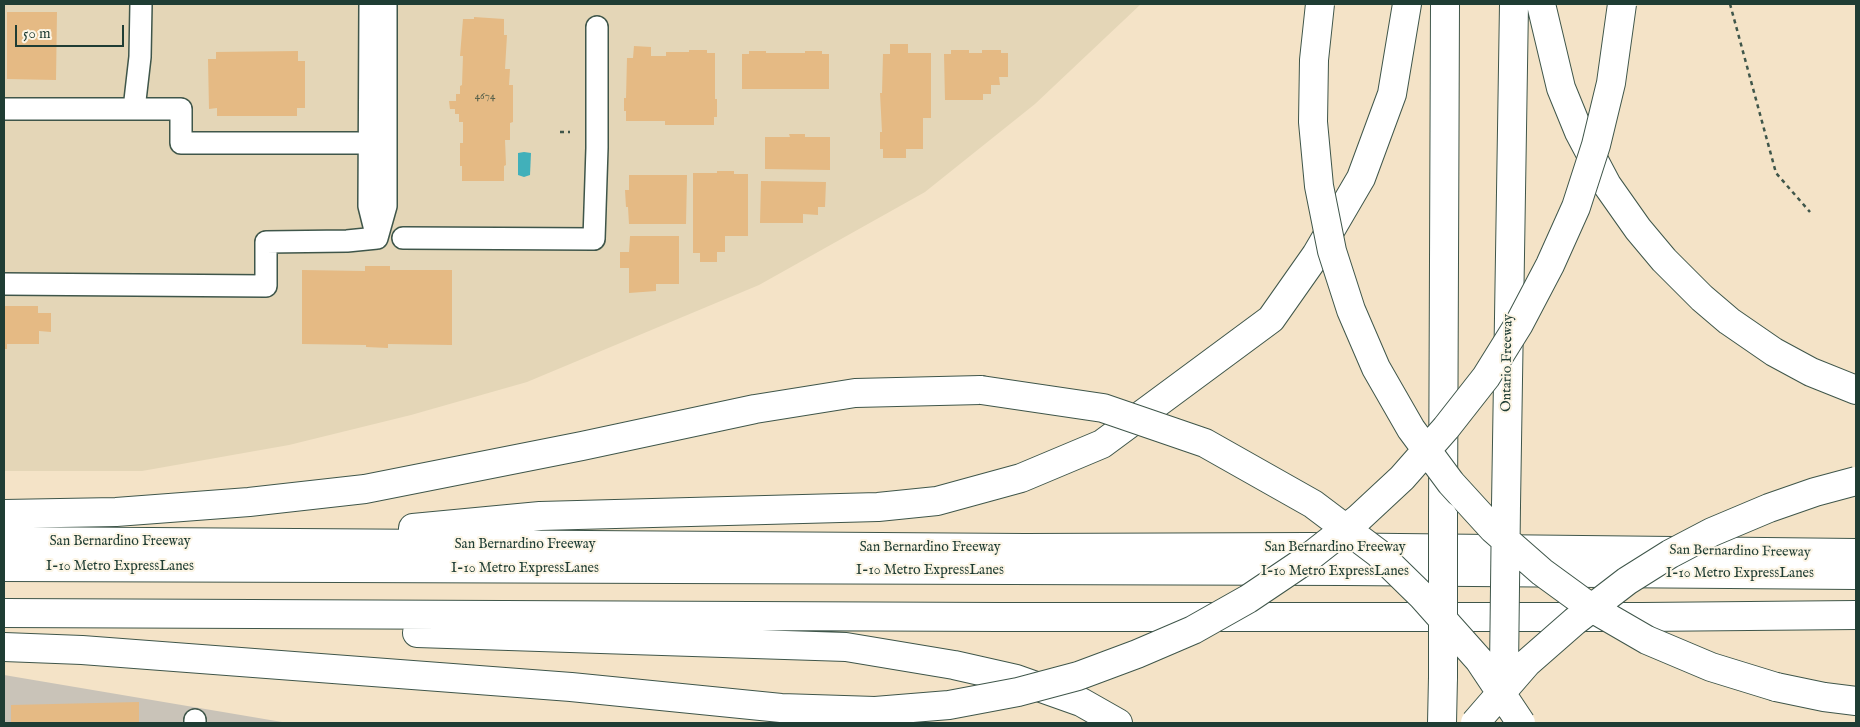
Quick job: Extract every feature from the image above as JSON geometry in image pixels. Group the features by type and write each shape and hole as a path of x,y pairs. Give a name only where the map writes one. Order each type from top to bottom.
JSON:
{"highway":[{"path":"1320,4 1314,60 1313,122 1319,186 1332,251 1350,310 1376,368 1411,429 1451,483 1493,529 1542,572 1590,607 1648,640 1711,667 1776,687 1824,697 1856,701"},
{"path":"4,647 82,650 541,684 781,708 875,711 948,705 1018,692 1078,676 1138,654 1201,625 1248,599 1303,562 1358,518 1402,478 1446,428 1486,377 1519,324 1550,266 1576,207 1596,145 1611,83 1622,4"},
{"path":"1542,6 1561,88 1579,132 1607,185 1638,229 1664,260 1702,298 1729,321 1774,352 1811,372 1856,390"},
{"path":"269,543 540,516 878,507 937,501 1021,478 1102,444 1271,318 1277,311 1316,255 1360,178 1392,94 1406,10"},
{"path":"1442,723 1445,12"},
{"name":"Ontario Freeway","path":"1503,723 1514,12"},
{"path":"4,514 126,512 249,502 365,489 582,446 755,408 855,393 981,390 1102,408 1204,443 1313,504 1378,553 1422,596 1479,660 1521,723"},
{"path":"1475,723 1527,663 1575,621 1627,581 1670,554 1712,532 1769,508 1815,492 1856,482"},
{"name":"San Bernardino Freeway","path":"4,541 1025,548 1308,547 1856,554"},
{"name":"I-10 Metro ExpressLanes","path":"4,567 1345,571 1856,575"},
{"path":"4,613 1642,617 1856,615"},
{"path":"343,615 401,632 846,647 954,664 1016,679 1082,702 1118,723"}],"lane":[{"path":"134,109 140,58 141,4"},
{"path":"370,4 369,206 378,238"},
{"path":"378,238 386,206 386,4"},
{"path":"403,238 594,239 597,148 597,27"},
{"path":"4,109 182,109 181,143 358,143"},
{"path":"4,284 266,286 266,242 346,241 378,238"}],"path":[{"path":"1730,4 1776,173 1810,212"},
{"path":"560,132 570,132"}],"shaded area":[{"path":"4,4 1141,4 1035,104 925,192 759,285 527,382 411,415 289,445 142,471 4,471"},
{"path":"4,675 288,723 4,723"}],"water":[{"path":"518,153 531,153 530,175 524,177 518,175"}],"building":[{"path":"7,12 57,12 56,80 7,79"},
{"path":"474,17 504,19 504,35 507,35 505,69 510,69 509,85 513,85 513,122 510,123 510,140 505,140 506,165 504,166 504,181 462,181 460,143 463,143 463,122 459,122 459,114 455,114 455,109 450,109 449,101 456,101 456,94 460,94 460,86 462,85 463,56 460,56 463,19 474,19"},
{"path":"890,44 908,44 908,53 931,53 931,118 923,118 923,149 906,149 906,158 883,158 883,149 880,149 880,132 882,132 880,93 882,93 883,54 890,54"},
{"path":"634,46 651,47 651,56 666,56 666,52 689,52 689,50 707,50 707,53 715,53 717,117 714,117 714,125 665,125 665,121 626,121 624,98 626,98 627,58 633,58"},
{"path":"951,50 969,50 969,53 982,53 982,50 1001,50 1001,53 1008,53 1008,77 999,77 1000,85 991,85 991,94 983,94 983,100 945,100 944,54 951,54"},
{"path":"298,51 298,61 305,61 305,108 297,108 297,116 217,116 217,108 209,109 208,59 216,59 216,52"},
{"path":"749,51 805,53 805,51 822,51 822,54 829,54 829,89 742,89 742,54 749,54"},
{"path":"789,134 805,134 805,137 830,137 830,170 765,169 765,137 790,137"},
{"path":"717,171 734,171 734,174 748,174 748,236 725,236 725,252 717,252 717,262 700,262 700,253 693,253 693,173 717,173"},
{"path":"629,175 687,175 686,224 629,224 625,190 629,190"},
{"path":"761,181 826,182 825,207 818,207 818,215 803,214 803,223 760,223"},
{"path":"630,236 679,236 679,284 656,284 656,291 629,293 629,268 620,268 620,252 629,252"},
{"path":"365,266 390,266 390,270 452,270 452,345 388,344 388,348 366,347 366,345 302,344 302,270 365,271"},
{"path":"4,306 38,306 38,313 51,313 51,332 39,331 39,344 7,344 7,349 4,349"},
{"path":"139,702 139,723 11,723 11,705"}]}
